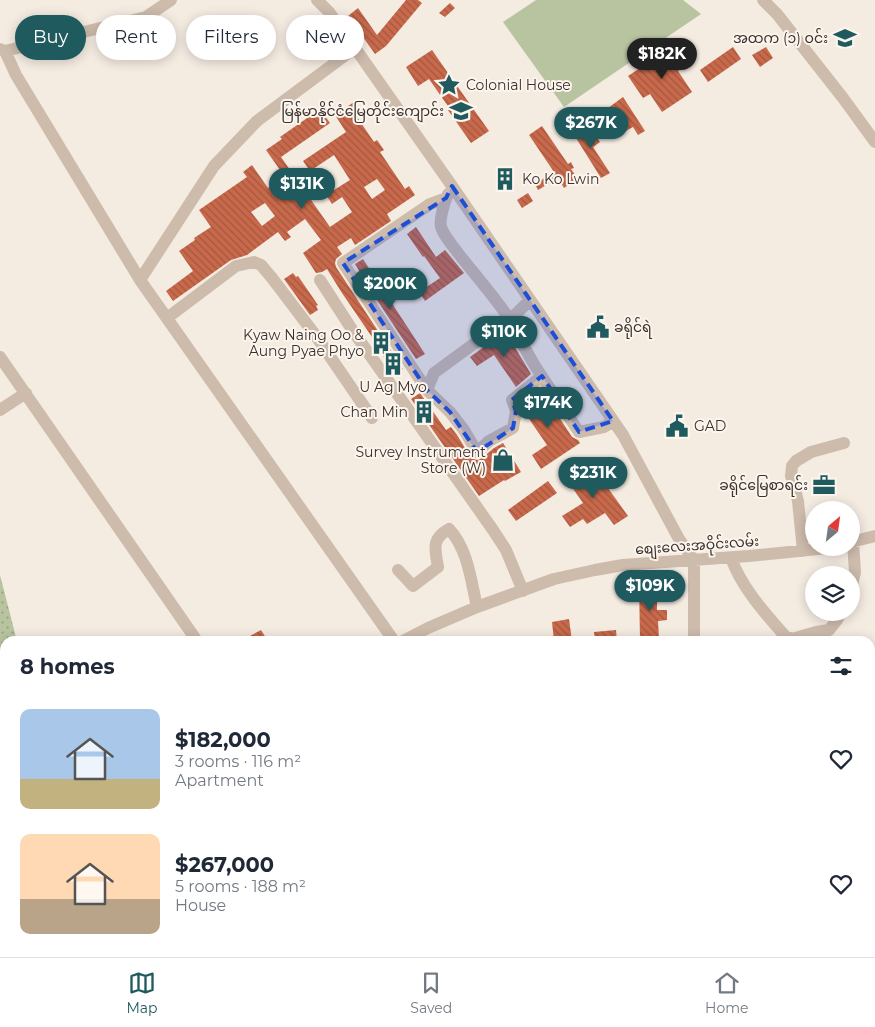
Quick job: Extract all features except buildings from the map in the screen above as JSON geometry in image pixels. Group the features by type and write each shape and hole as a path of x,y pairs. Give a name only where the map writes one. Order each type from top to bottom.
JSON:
{"street":[{"path":"171,0 146,17 2,50 140,280 390,636"},
{"path":"317,0 332,15"},
{"path":"330,12 336,0"},
{"path":"763,0 783,22 875,142"},
{"path":"140,280 220,159 257,120 339,60"},
{"path":"363,60 623,435 679,539 694,560 694,636"},
{"path":"452,186 446,198 440,226 510,320 542,376 579,432 604,427 613,421"},
{"path":"446,198 430,204 343,263 427,390 450,412 464,430 477,452 489,441 513,428 516,411 512,400 542,376"},
{"path":"167,318 236,266 254,262 261,265 316,336 372,418"},
{"path":"320,280 353,331 493,530 506,550 523,591"},
{"path":"427,390 434,373 482,337 510,320 530,300"},
{"path":"0,357 195,636"},
{"path":"0,410 26,393"},
{"path":"803,551 798,501 791,476 792,466 796,461 811,452 844,443"},
{"path":"398,570 414,586 438,567 434,546 441,533 449,529 456,536 464,554 477,607"},
{"path":"860,540 875,536"},
{"name":"စျေးလေးအဝိုင်းလမ်း","path":"413,636 477,607 554,579 595,570 623,565 803,551"},
{"path":"730,558 754,600 785,636"},
{"path":"802,636 829,630 836,621"}],"highlighted area":[{"path":"452,186 613,421 579,432 542,376 512,400 516,411 513,428 477,452 450,412 427,390 343,263 446,198"}],"green space":[{"path":"536,0 683,0 701,14 564,107 503,22"},
{"path":"0,575 16,636 0,636"}],"place":[{"name":"အထက (၁) ဝင်း","path":"845,38"},
{"name":"Colonial House","path":"449,85"},
{"name":"မြန်မာနိုင်ငံမြေတိုင်းကျောင်း","path":"461,111"},
{"name":"Ko Ko Lwin","path":"505,179"},
{"name":"ခရိုင်ရဲ","path":"598,327"},
{"name":"Kyaw Naing Oo & Aung Pyae Phyo","path":"381,343"},
{"name":"U Ag Myo","path":"393,364"},
{"name":"Chan Min","path":"424,412"},
{"name":"GAD","path":"677,426"},
{"name":"Survey Instrument Store (W)","path":"503,460"},
{"name":"ခရိုင်မြေစာရင်း","path":"824,485"}]}
